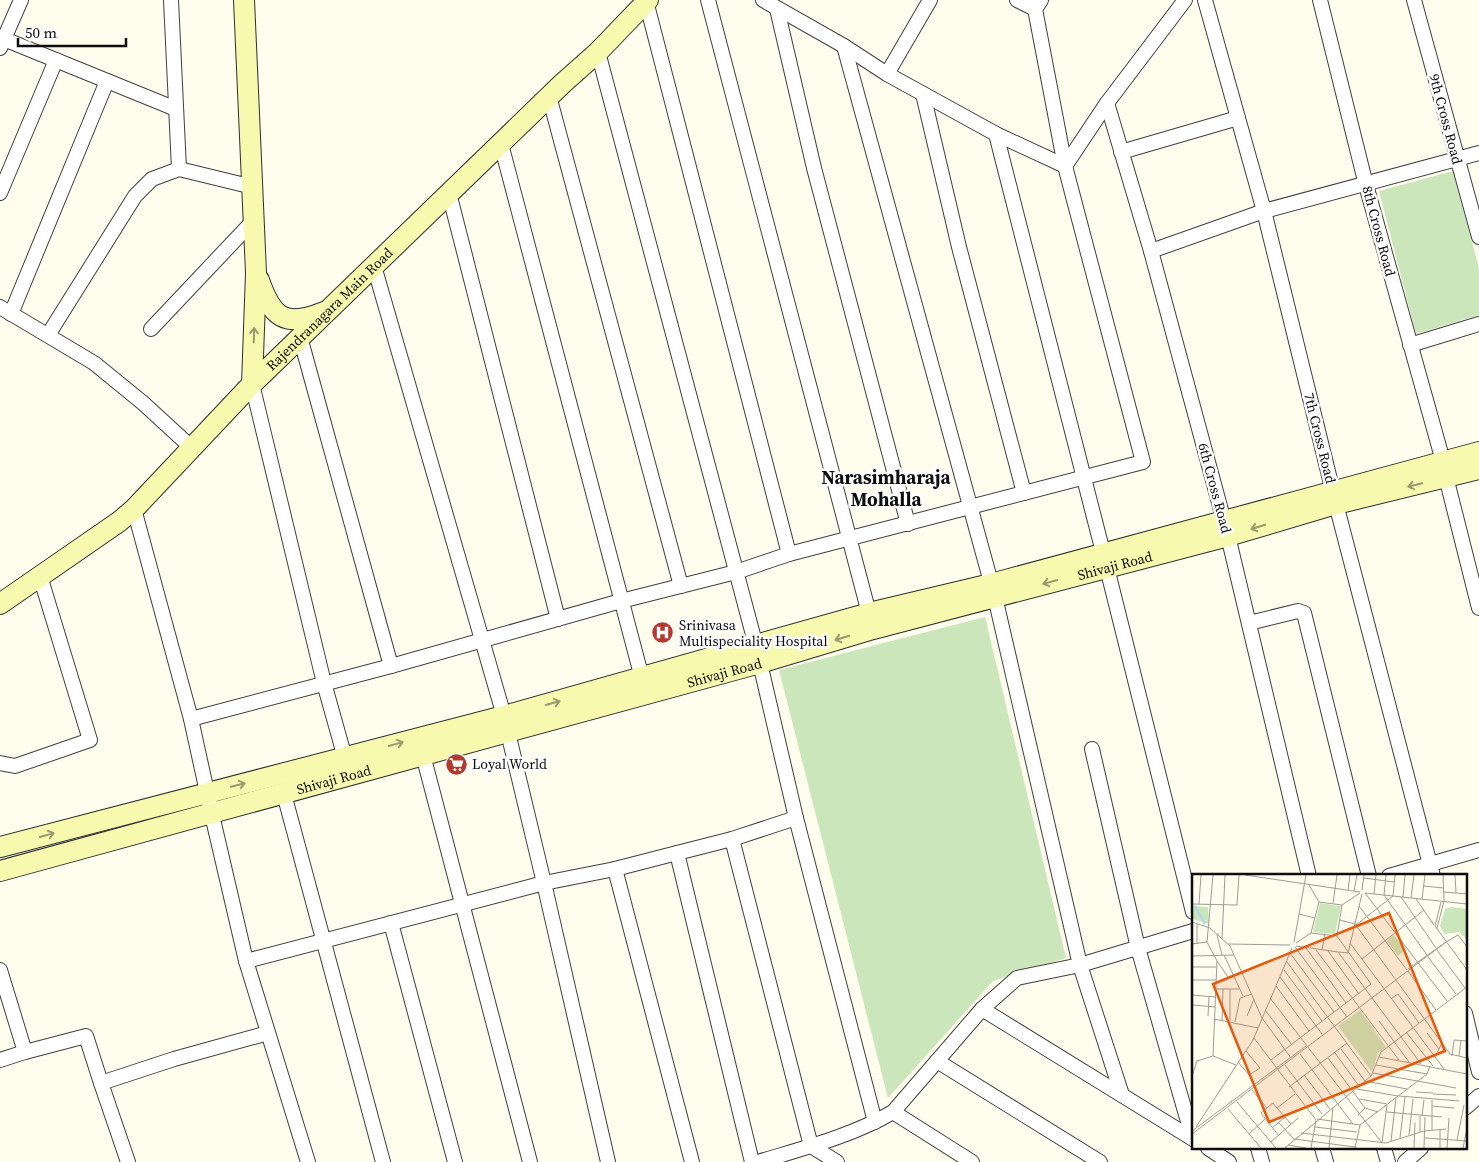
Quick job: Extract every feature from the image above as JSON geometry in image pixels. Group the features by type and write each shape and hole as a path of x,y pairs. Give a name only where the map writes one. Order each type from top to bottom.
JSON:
{"street":[{"path":"21,0 2,43 56,60 176,109"},
{"path":"171,0 179,169"},
{"path":"244,0 256,273 252,384 324,683 345,758"},
{"path":"708,0 851,538 871,621"},
{"path":"764,0 923,94 996,134 1064,166"},
{"path":"887,74 930,0"},
{"path":"191,719 391,666 621,601 736,572 789,554 1143,462 1064,166 1038,5 1017,0"},
{"path":"1064,166 1107,103 1185,0"},
{"name":"7th Cross Road","path":"1205,0 1264,211 1334,497 1432,870"},
{"name":"8th Cross Road","path":"1320,0 1366,185 1444,469 1479,608"},
{"name":"9th Cross Road","path":"1414,0 1479,237"},
{"path":"647,1 789,554"},
{"name":"Rajendranagara Main Road","path":"0,604 120,521 134,509 252,384 549,96 598,52 647,1"},
{"path":"777,9 814,168 908,524"},
{"path":"844,46 993,590 1080,965 1122,1095"},
{"path":"598,52 758,654 796,818 875,1122"},
{"path":"0,193 56,60"},
{"path":"107,81 6,310 94,363 192,448"},
{"path":"923,94 959,247 1024,493"},
{"path":"549,96 681,586"},
{"name":"6th Cross Road","path":"1107,103 1151,251 1226,528 1309,874"},
{"path":"1121,152 1238,118"},
{"path":"996,134 1192,908"},
{"path":"500,144 642,678"},
{"path":"1151,251 1264,211 1479,153"},
{"path":"48,335 135,196 152,179 179,169 253,187"},
{"path":"449,194 558,619"},
{"path":"151,328 254,220"},
{"path":"374,266 506,724 608,1162"},
{"path":"256,273 266,300 278,313 292,320 306,319 328,310"},
{"path":"1410,345 1479,324"},
{"path":"300,338 391,666"},
{"path":"1444,469 1479,452"},
{"name":"Shivaji Road","path":"0,871 212,815 423,755 506,724 871,621 1444,469 1479,469"},
{"path":"134,509 191,719 246,961 308,1162"},
{"path":"0,763 15,766 90,740 40,576"},
{"path":"1249,623 1298,611 1304,613 1369,874"},
{"path":"0,847 345,758 506,724 642,678 758,654"},
{"path":"1092,749 1138,948 1192,1136"},
{"path":"423,755 530,1162"},
{"path":"284,794 383,1162"},
{"path":"246,961 544,883 614,869 732,839 796,818"},
{"path":"732,839 811,1146 837,1162"},
{"path":"1403,874 1432,870 1479,850"},
{"path":"677,853 752,1162"},
{"path":"614,869 692,1162"},
{"path":"391,923 455,1162"},
{"path":"758,1162 811,1146 875,1122 893,1112 982,1009 1017,978 1080,965 1192,931"},
{"path":"0,970 25,1052"},
{"path":"982,1009 1192,1138"},
{"path":"1466,1018 1479,1072"},
{"path":"101,1083 174,1059 268,1033"},
{"path":"0,1060 86,1036 128,1162"},
{"path":"937,1061 1100,1162"},
{"path":"1466,1107 1479,1096"},
{"path":"893,1112 972,1162"},
{"path":"1211,1150 1230,1162"},
{"path":"1405,1162 1419,1150"}],"green space":[{"path":"1453,171 1479,268 1479,315 1416,334 1379,191"},
{"path":"985,617 1066,958 993,981 888,1098 779,670"}],"place":[{"name":"Srinivasa Multispeciality Hospital","path":"663,633"},
{"name":"Loyal World","path":"456,764"}],"district":[{"name":"Narasimharaja Mohalla","path":"886,488"}]}
